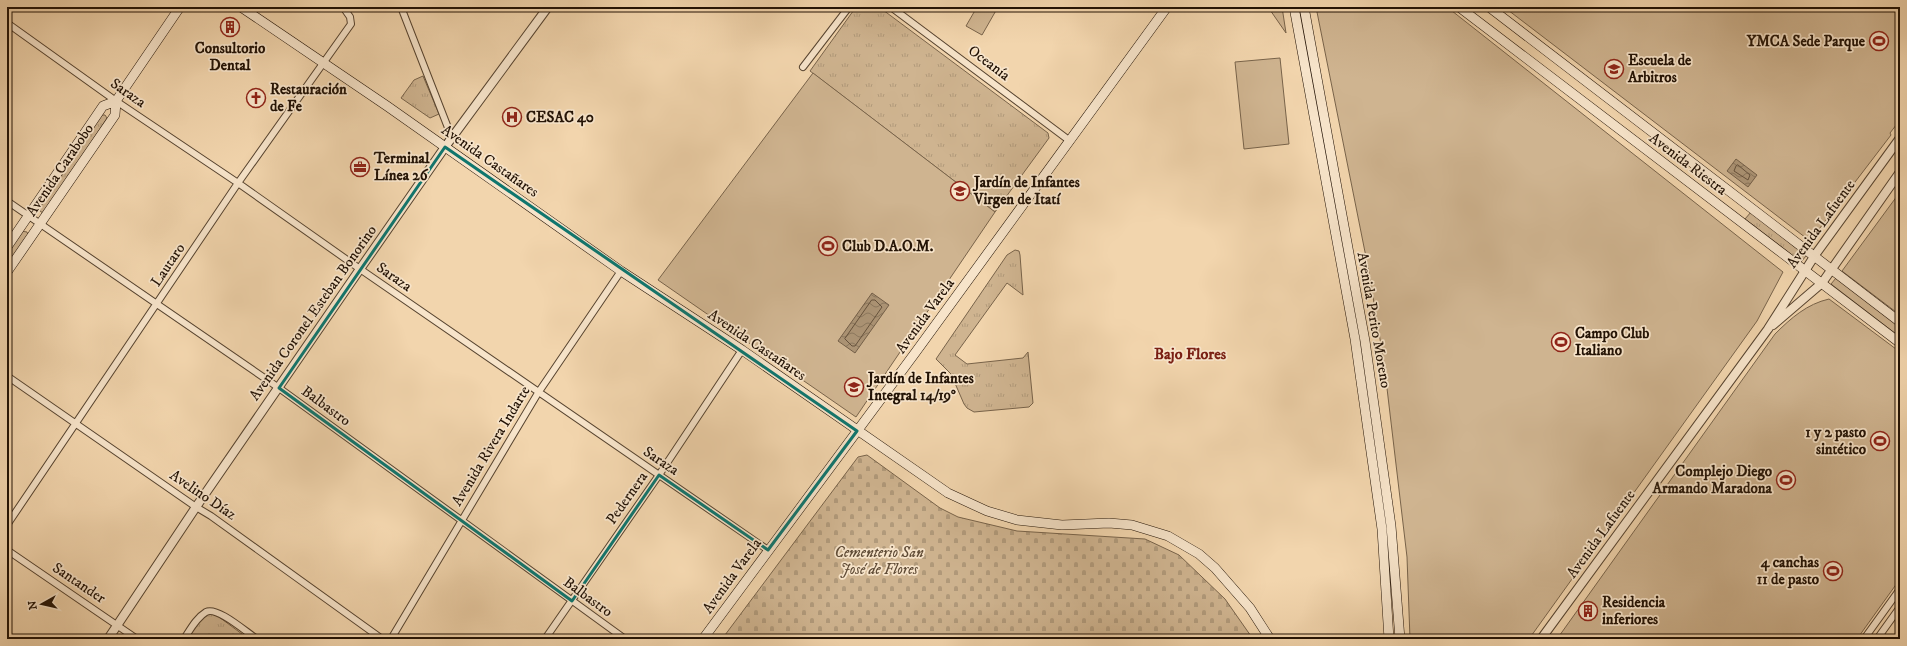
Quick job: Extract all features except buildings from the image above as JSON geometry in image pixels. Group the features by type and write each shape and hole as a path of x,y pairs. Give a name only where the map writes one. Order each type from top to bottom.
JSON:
{"main road":[{"name":"Avenida Carabobo","path":"7,272 115,115 116,101 180,7"},
{"name":"Avenida Castañares","path":"241,7 446,147 621,271 742,350 948,493 987,511 1017,520 1047,525 1109,523 1132,525 1168,536 1200,554 1214,568 1250,608 1270,639"},
{"name":"Avenida Varela","path":"703,639 1167,7"},
{"name":"Avenida Perito Moreno","path":"1294,7 1355,339 1382,529 1389,639"},
{"name":"Avenida Perito Moreno","path":"1304,7 1366,349 1391,526 1400,639"},
{"name":"Avenida Riestra","path":"1459,7 1900,342"},
{"name":"Avenida Riestra","path":"1489,7 1900,322"},
{"name":"Avenida Carabobo","path":"7,247 103,106 116,101"}],"street":[{"name":"Lautaro","path":"7,525 75,423 158,304 238,183 352,20 343,7"},
{"path":"401,7 452,138"},
{"path":"803,67 848,7"},
{"name":"Oceanía","path":"891,7 1070,141"},
{"name":"Avenida Coronel Esteban Bonorino","path":"108,639 196,507 360,270 452,138 545,9"},
{"name":"Saraza","path":"7,23 116,101 238,183 360,270 768,550"},
{"name":"Avenida Lafuente","path":"1541,639 1768,329 1814,255 1900,138"},
{"name":"Avenida Lafuente","path":"1768,329 1822,283 1900,172"},
{"name":"Balbastro","path":"7,201 279,388 625,639"},
{"name":"Avenida Rivera Indarte","path":"391,639 461,519 538,393 621,271"},
{"name":"Pedernera","path":"545,639 659,475 742,350"},
{"name":"Avelino Díaz","path":"7,376 196,507 218,520 382,639"},
{"name":"Santander","path":"7,550 137,639"},
{"path":"1864,639 1900,589"},
{"path":"1877,639 1900,607"},
{"path":"184,639 201,616 208,611 217,611 256,639"}],"highlighted area":[{"path":"445,147 857,431 768,550 659,475 572,601 279,388"}],"green space":[{"path":"856,7 879,7 1048,133 1049,138 995,212 810,71"},
{"path":"977,7 998,7 982,35 966,26"},
{"path":"1268,7 1282,7 1286,33"},
{"name":"Campo Club Italiano","path":"1316,7 1447,7 1783,272 1757,321 1529,639 1410,639 1407,557 1384,363 1368,267"},
{"path":"1504,7 1900,7 1900,120 1890,133 1891,135 1810,241"},
{"path":"1280,58 1289,144 1244,149 1235,62"},
{"name":"Club D.A.O.M.","path":"813,73 995,212 856,417 658,280"},
{"path":"423,76 439,114 430,118 401,98 414,80"},
{"path":"101,115 105,115 107,118 45,213 41,212 39,209"},
{"path":"1900,192 1900,315 1842,271"},
{"path":"1751,212 1806,256 1801,262 1745,219"},
{"path":"21,231 27,232 28,235 7,266 7,252"},
{"path":"1015,250 1019,251 1020,255 1023,295 1007,283 955,355 967,364 1023,358 1028,352 1033,403 1029,407 974,412 967,408 964,404 951,374 936,359 1007,255"},
{"path":"1836,278 1900,327 1900,337 1831,284"},
{"name":"Complejo Diego Armando Maradona","path":"1829,299 1900,352 1900,579 1857,639 1557,639 1775,334 1787,322 1806,308"},
{"name":"Cementerio San José de Flores","path":"867,455 940,508 958,517 1017,531 1145,539 1179,555 1225,599 1253,639 722,639 858,457"},
{"path":"207,608 246,637 245,639 183,639"}],"water":[{"path":"1736,159 1757,175 1748,187 1727,171"},
{"path":"872,293 889,305 855,353 838,341"}],"place":[{"name":"Consultorio Dental","path":"230,27"},
{"name":"YMCA Sede Parque","path":"1879,41"},
{"name":"Escuela de Arbitros","path":"1614,69"},
{"name":"Restauración de Fe","path":"256,98"},
{"name":"CESAC 40","path":"512,117"},
{"name":"Terminal Línea 26","path":"360,167"},
{"name":"Jardín de Infantes Virgen de Itatí","path":"960,191"},
{"name":"Club D.A.O.M.","path":"828,246"},
{"name":"Campo Club Italiano","path":"1561,342"},
{"name":"Jardín de Infantes Integral 14/19°","path":"854,387"},
{"name":"1 y 2 pasto sintético","path":"1880,441"},
{"name":"Complejo Diego Armando Maradona","path":"1786,480"},
{"name":"4 canchas 11 de pasto","path":"1833,571"},
{"name":"Residencia inferiores","path":"1588,611"}],"district":[{"name":"Bajo Flores","path":"1190,354"}]}
